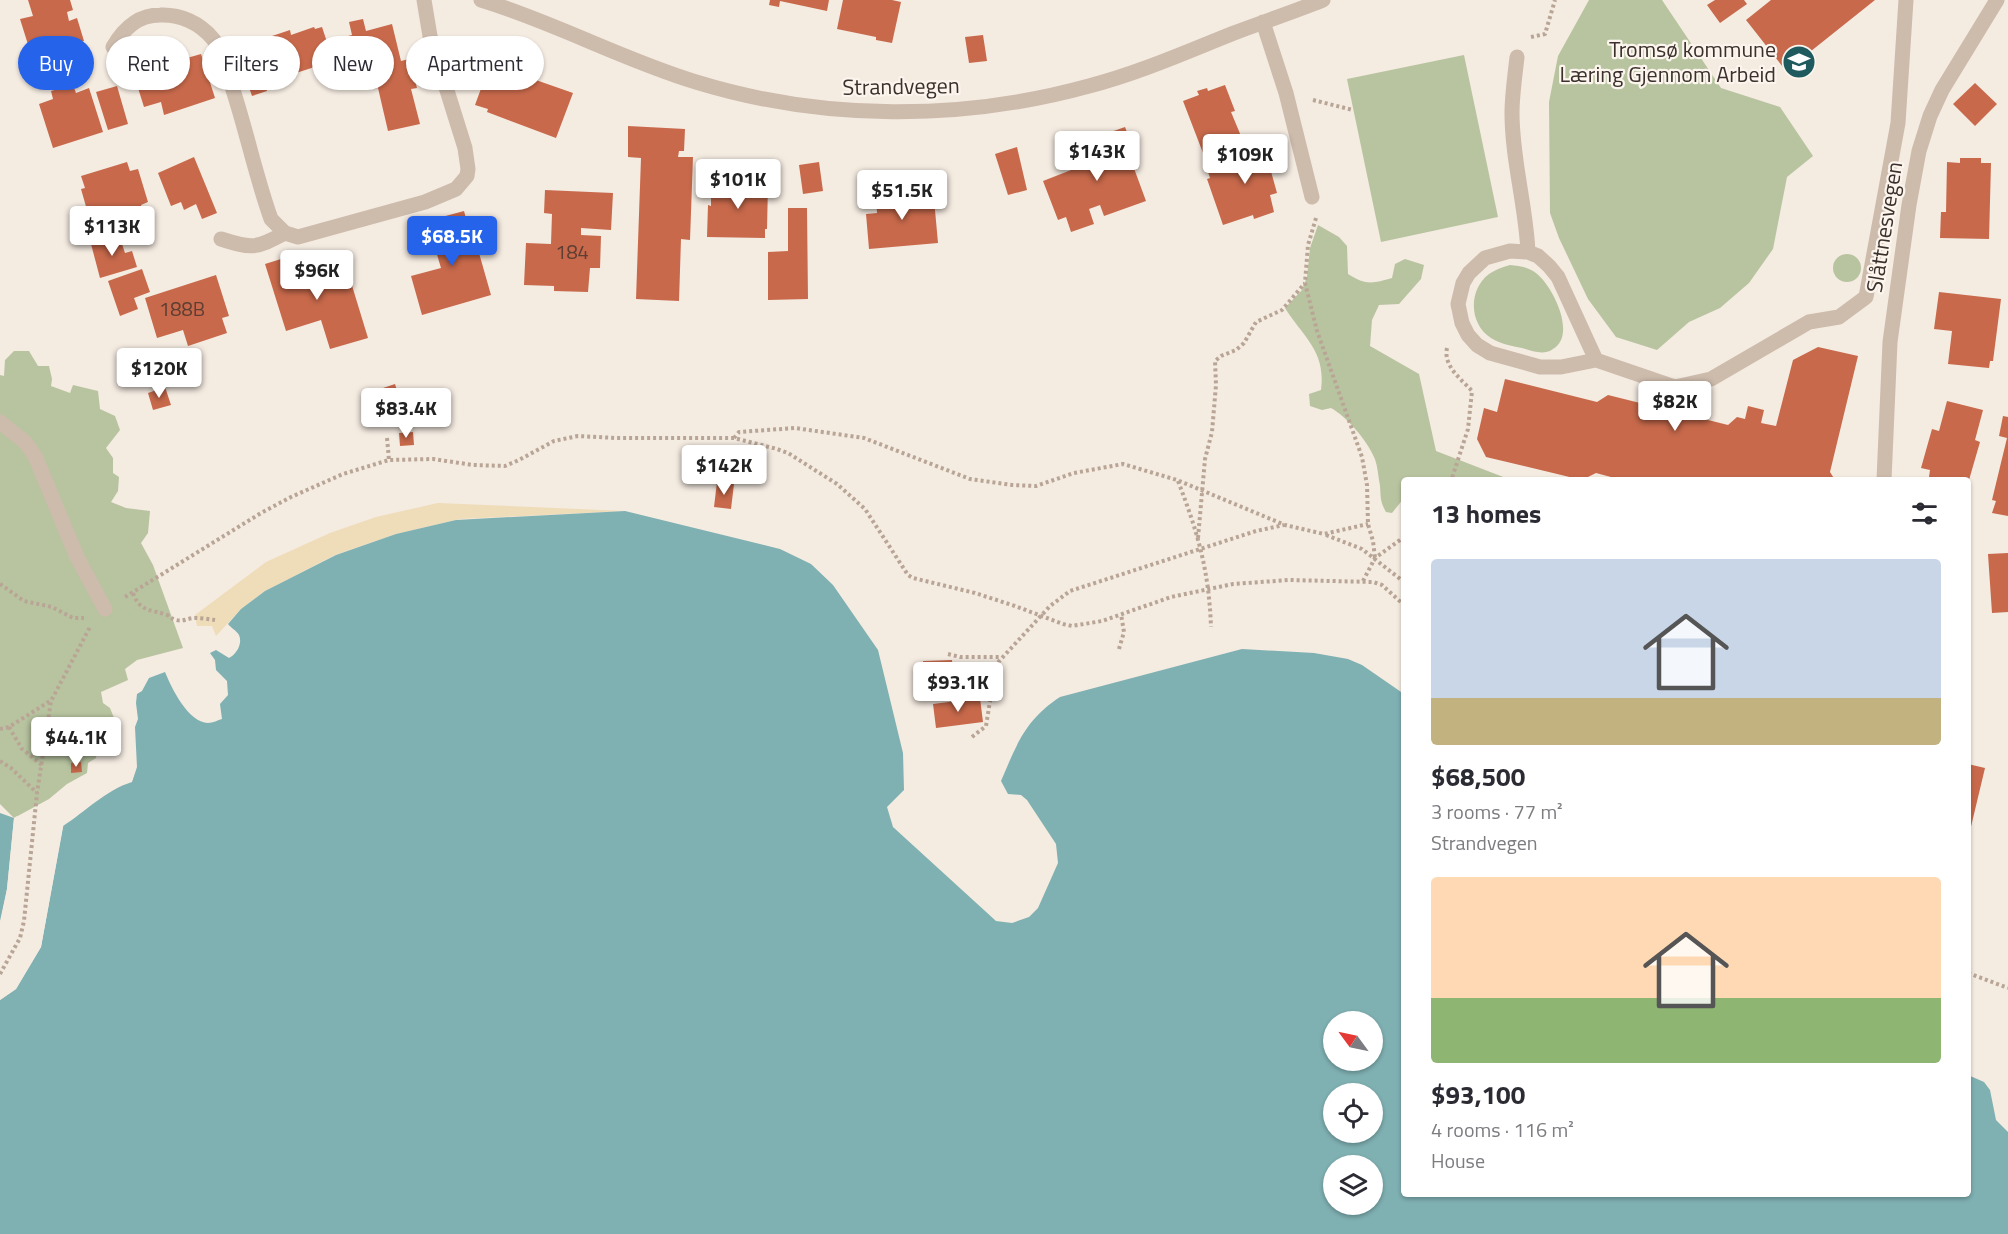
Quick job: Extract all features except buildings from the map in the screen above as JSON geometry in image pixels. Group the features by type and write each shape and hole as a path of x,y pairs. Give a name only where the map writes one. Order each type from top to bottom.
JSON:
{"street":[{"path":"121,36 127,27 138,19 152,15 169,15 191,21 208,33 215,42 229,75 271,219 285,233 298,237 425,202 456,189 467,176 465,148 430,36 424,0"},
{"name":"Strandvegen","path":"481,0 695,82 808,107 898,112 1001,106 1092,86 1149,67 1323,0"},
{"path":"1596,360 1558,277 1538,256 1528,252 1510,250 1485,258 1469,273 1463,283 1458,304 1462,323 1468,335 1477,345 1490,353 1540,367 1561,367 1596,360 1675,387 1711,380 1809,322 1839,317 1866,297 1898,123 1906,0"},
{"name":"Slåttnesvegen","path":"1884,477 1890,342 1919,151 1930,116 1942,90 1997,0"},
{"path":"1263,22 1286,93 1312,197"},
{"path":"1516,57 1512,114 1527,224 1528,252"},
{"path":"221,239 248,248 268,243 285,233"},
{"path":"0,422 26,442 35,456 101,613"}],"path":[{"path":"1516,57 1520,40 1545,34 1555,0"},
{"path":"1286,93 1353,110"},
{"path":"1312,197 1317,212 1315,227 1308,245 1305,284 1317,331 1362,458 1367,485 1368,524 1375,558"},
{"path":"1198,538 1205,459 1212,432 1216,386 1215,361 1244,344 1256,322 1281,310 1305,284"},
{"path":"1452,477 1468,429 1472,391"},
{"path":"734,438 739,432 795,428 864,438 970,479 1012,485 1036,486 1074,473 1123,464 1177,480 1285,525 1324,534 1362,549 1401,580"},
{"path":"0,974 20,938 24,921 37,793 51,701 91,625 101,613 225,535 291,497 343,474 389,460 433,459 473,465 505,466 554,441 578,436 734,438 788,453 837,484 865,509 908,575 913,578 975,593 1063,624 1080,626 1102,621 1161,600 1233,584 1289,580 1363,581 1382,585 1401,601"},
{"path":"387,438 389,460"},
{"path":"1177,480 1201,549 1209,590 1211,627"},
{"path":"1324,534 1368,524"},
{"path":"932,698 954,696 990,671 1050,606 1070,591 1256,531 1285,525"},
{"path":"1363,581 1375,558 1401,539"},
{"path":"0,584 24,601 34,605 52,607 74,618 101,613"},
{"path":"133,593 135,601 142,608 166,614 174,620 184,621 193,618 214,620"},
{"path":"1119,649 1124,632 1121,614"},
{"path":"948,654 960,657 1002,657"},
{"path":"972,736 986,726 991,695 990,671"},
{"path":"0,729 9,727 51,701"},
{"path":"9,727 22,749 42,766"},
{"path":"0,761 11,768 37,793"},
{"path":"1971,974 2008,988"}],"green space":[{"path":"1589,0 1662,0 1721,88 1780,107 1813,156 1787,177 1773,249 1749,283 1720,308 1689,322 1657,350 1616,337 1588,299 1559,238 1550,213 1549,102 1558,56"},
{"path":"1464,55 1498,217 1381,242 1347,79"},
{"path":"1318,225 1339,237 1347,246 1348,274 1364,282 1392,278 1395,264 1405,259 1424,265 1421,279 1399,304 1379,305 1372,320 1370,346 1419,374 1436,451 1503,477 1401,477 1401,502 1392,513 1386,512 1381,499 1375,459 1361,436 1350,423 1331,408 1322,410 1310,406 1309,394 1321,390 1320,365 1312,346 1285,308 1302,290 1307,277 1310,248"},
{"path":"1847,254 1857,258 1861,268 1857,278 1847,282 1837,278 1833,268 1837,258"},
{"path":"1510,265 1524,267 1536,273 1543,279 1555,299 1563,322 1563,333 1560,342 1549,351 1538,352 1498,342 1484,332 1478,324 1474,307 1477,289 1489,274"},
{"path":"14,351 29,351 38,366 49,366 51,386 70,393 73,385 98,391 100,409 115,416 120,430 106,448 113,458 113,473 119,477 118,491 111,502 126,508 150,511 148,533 141,543 153,565 183,648 137,660 125,669 128,680 101,692 103,703 110,708 116,723 99,737 96,758 88,763 87,773 67,784 49,799 14,818 0,804 0,375 4,376 5,360"}],"sand":[{"path":"438,503 625,511 460,519 396,534 335,555 265,591 241,609 216,636 212,626 197,626 195,615 266,562 330,533 376,517"}],"water":[{"path":"625,511 780,549 811,564 833,585 878,650 903,753 904,790 887,807 893,827 996,921 1012,923 1029,917 1038,908 1058,863 1056,844 1027,800 1021,795 1008,794 1001,781 1023,734 1048,706 1060,697 1242,649 1314,653 1348,659 1362,665 1401,692 1401,1197 1971,1197 1971,1076 1984,1082 1990,1090 1996,1120 2008,1132 2008,1234 0,1234 0,1000 16,989 41,947 63,826 105,796 132,782 137,767 135,727 138,719 137,694 142,691 149,678 165,672 182,704 194,717 208,723 222,719 220,704 228,695 227,681 216,670 215,660 210,653 216,650 229,658 236,652 240,638 228,624 241,609 265,591 336,555 396,534 456,520"},
{"path":"0,813 14,818 7,889 0,921"}],"pier":[{"path":"17,816 10,889 3,922 0,924 7,889 14,818"},
{"path":"64,822 41,947 16,989 0,1000 0,997 14,987 38,946 60,825"}],"place":[{"name":"Tromsø kommune Læring Gjennom Arbeid","path":"1799,62"}]}
